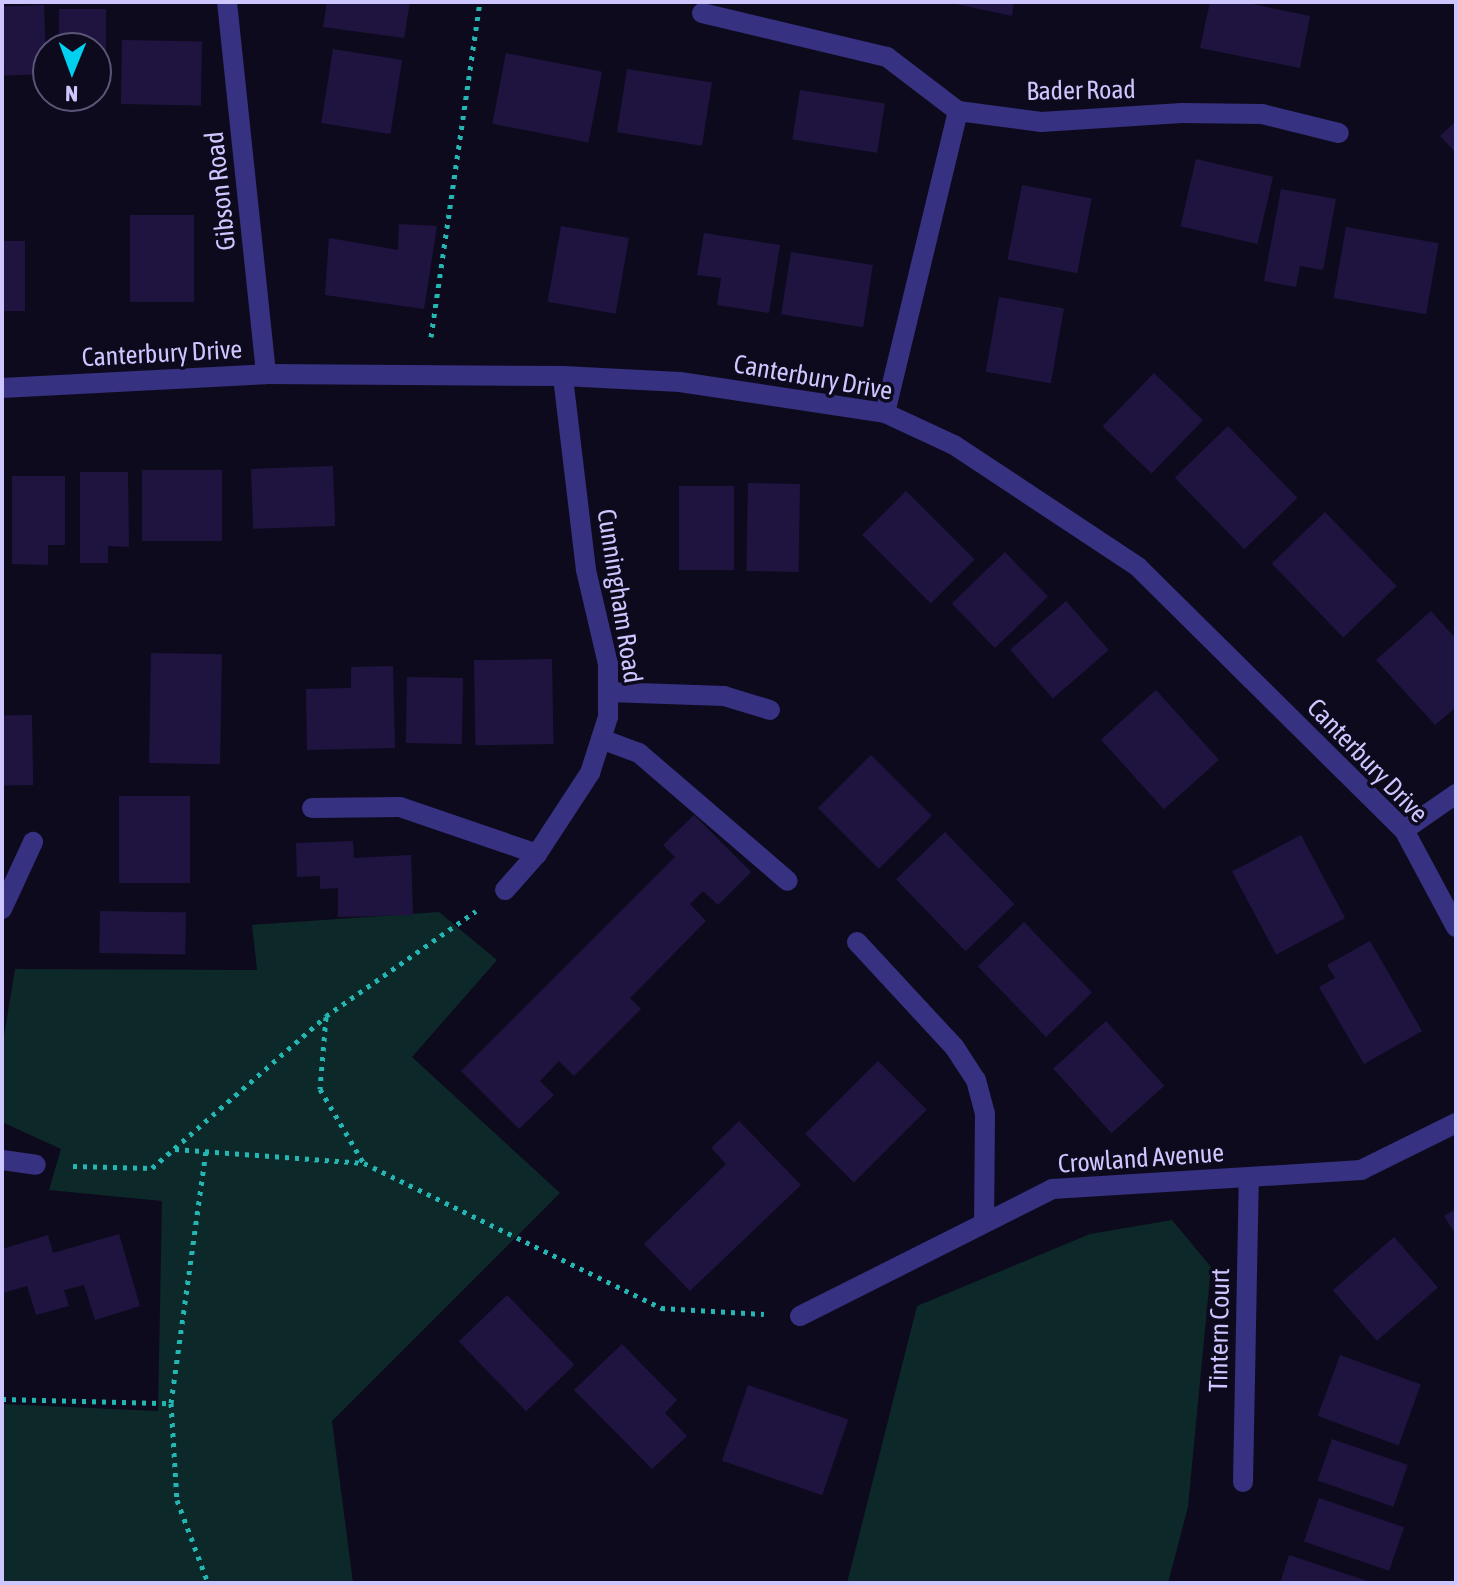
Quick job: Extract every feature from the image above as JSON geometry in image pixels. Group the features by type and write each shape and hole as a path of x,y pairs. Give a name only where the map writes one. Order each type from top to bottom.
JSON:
{"street":[{"name":"Gibson Road","path":"227,2 266,374"},
{"name":"Bader Road","path":"702,13 887,57 958,111 1041,122 1182,113 1262,114 1339,133"},
{"path":"885,413 958,111"},
{"name":"Canterbury Drive","path":"2,388 266,374 563,376 680,382 885,413 954,445 1138,567 1404,830 1456,927"},
{"name":"Cunningham Road","path":"505,890 537,854 590,773 608,717 608,664 586,570 563,376"},
{"path":"608,692 724,696 770,710"},
{"path":"601,739 639,753 788,881"},
{"path":"1404,830 1456,794"},
{"path":"312,808 400,807 537,854"},
{"path":"2,909 33,842"},
{"path":"857,942 955,1048 976,1080 985,1114 984,1223"},
{"name":"Crowland Avenue","path":"800,1316 1052,1189 1146,1180 1249,1178 1361,1170 1456,1123"},
{"path":"2,1160 36,1165"},
{"name":"Tintern Court","path":"1243,1482 1249,1178"}],"path":[{"path":"426,376 480,2"},
{"path":"36,1165 152,1168 326,1016 505,890"},
{"path":"326,1016 320,1089 364,1163"},
{"path":"175,1149 364,1163 661,1308 800,1316"},
{"path":"206,1151 171,1403 177,1500 208,1583"},
{"path":"2,1399 171,1403"}],"green space":[{"path":"439,912 497,960 412,1057 560,1193 332,1421 353,1583 2,1583 2,1404 158,1411 162,1201 49,1190 61,1149 2,1122 2,1048 15,969 257,970 252,925"},
{"path":"1172,1220 1211,1267 1188,1507 1168,1583 847,1583 917,1306 1090,1234"}],"building":[{"path":"327,2 410,2 404,38 323,27"},
{"path":"947,2 1014,2 1012,16"},
{"path":"1210,2 1243,2 1310,16 1300,68 1200,48"},
{"path":"44,5 45,32 32,32 32,74 4,75 2,6"},
{"path":"59,9 106,9 106,32 59,32"},
{"path":"122,40 202,41 201,105 121,104"},
{"path":"333,49 402,60 390,134 321,123"},
{"path":"506,53 602,72 588,142 492,124"},
{"path":"627,69 712,82 702,146 617,132"},
{"path":"800,90 885,103 877,153 792,139"},
{"path":"1456,121 1456,153 1440,136"},
{"path":"1196,159 1273,177 1257,244 1180,226"},
{"path":"1022,185 1092,199 1077,273 1007,260"},
{"path":"1281,189 1336,199 1323,270 1300,266 1296,287 1264,281"},
{"path":"130,215 194,215 194,302 130,302"},
{"path":"399,224 437,226 424,309 325,295 329,238 398,250"},
{"path":"561,226 629,238 616,314 548,302"},
{"path":"1346,227 1439,243 1426,314 1333,298"},
{"path":"704,233 780,245 769,313 717,305 721,278 697,275"},
{"path":"2,241 25,241 25,311 2,311"},
{"path":"791,252 873,265 863,327 781,314"},
{"path":"999,297 1064,308 1051,383 986,372"},
{"path":"1154,373 1203,420 1152,473 1103,426"},
{"path":"1228,426 1297,498 1244,549 1175,477"},
{"path":"333,466 335,526 253,529 251,469"},
{"path":"142,470 222,470 222,541 142,541"},
{"path":"80,472 128,472 129,547 108,546 108,563 80,563"},
{"path":"12,476 65,476 65,545 48,545 48,565 12,564"},
{"path":"748,483 800,484 798,572 746,571"},
{"path":"679,486 734,486 734,570 679,570"},
{"path":"906,491 975,560 931,603 862,535"},
{"path":"1325,512 1397,586 1343,637 1272,563"},
{"path":"1005,552 1048,597 995,648 952,603"},
{"path":"1066,601 1109,650 1053,699 1010,650"},
{"path":"1431,611 1456,639 1456,707 1435,725 1376,660"},
{"path":"151,653 222,654 220,764 149,763"},
{"path":"552,659 553,744 475,745 474,660"},
{"path":"393,666 395,748 307,750 306,689 351,688 351,667"},
{"path":"407,677 463,678 462,744 406,743"},
{"path":"1156,690 1219,760 1164,809 1101,740"},
{"path":"32,715 33,785 3,786 2,716"},
{"path":"871,755 932,816 879,869 818,808"},
{"path":"119,796 190,796 190,883 119,883"},
{"path":"694,815 751,872 718,905 703,891 690,904 706,921 630,998 641,1009 574,1076 559,1061 540,1081 554,1095 519,1129 461,1071 675,857 663,845"},
{"path":"945,832 1014,904 966,951 896,879"},
{"path":"1301,835 1345,918 1276,955 1232,872"},
{"path":"353,841 354,858 411,855 413,915 338,917 338,888 320,889 320,876 297,877 296,843"},
{"path":"100,911 186,913 185,954 99,953"},
{"path":"1024,922 1092,992 1046,1037 978,966"},
{"path":"1370,941 1422,1031 1364,1064 1319,987 1335,978 1327,965"},
{"path":"1106,1021 1164,1086 1111,1133 1053,1069"},
{"path":"878,1061 927,1110 854,1183 805,1134"},
{"path":"739,1121 801,1185 690,1291 644,1244 726,1164 711,1148"},
{"path":"1456,1209 1456,1235 1444,1216"},
{"path":"119,1234 140,1306 95,1320 84,1285 64,1290 69,1306 36,1315 27,1286 2,1293 2,1249 48,1235 53,1253"},
{"path":"1394,1237 1438,1288 1377,1341 1333,1290"},
{"path":"507,1295 574,1365 526,1411 459,1342"},
{"path":"622,1344 677,1400 665,1413 687,1436 652,1469 574,1390"},
{"path":"1340,1355 1421,1384 1399,1445 1318,1416"},
{"path":"748,1385 848,1420 822,1495 722,1461"},
{"path":"1332,1439 1408,1465 1393,1507 1318,1481"},
{"path":"1319,1498 1404,1527 1389,1571 1304,1541"},
{"path":"1289,1555 1370,1582 1280,1583"}]}
